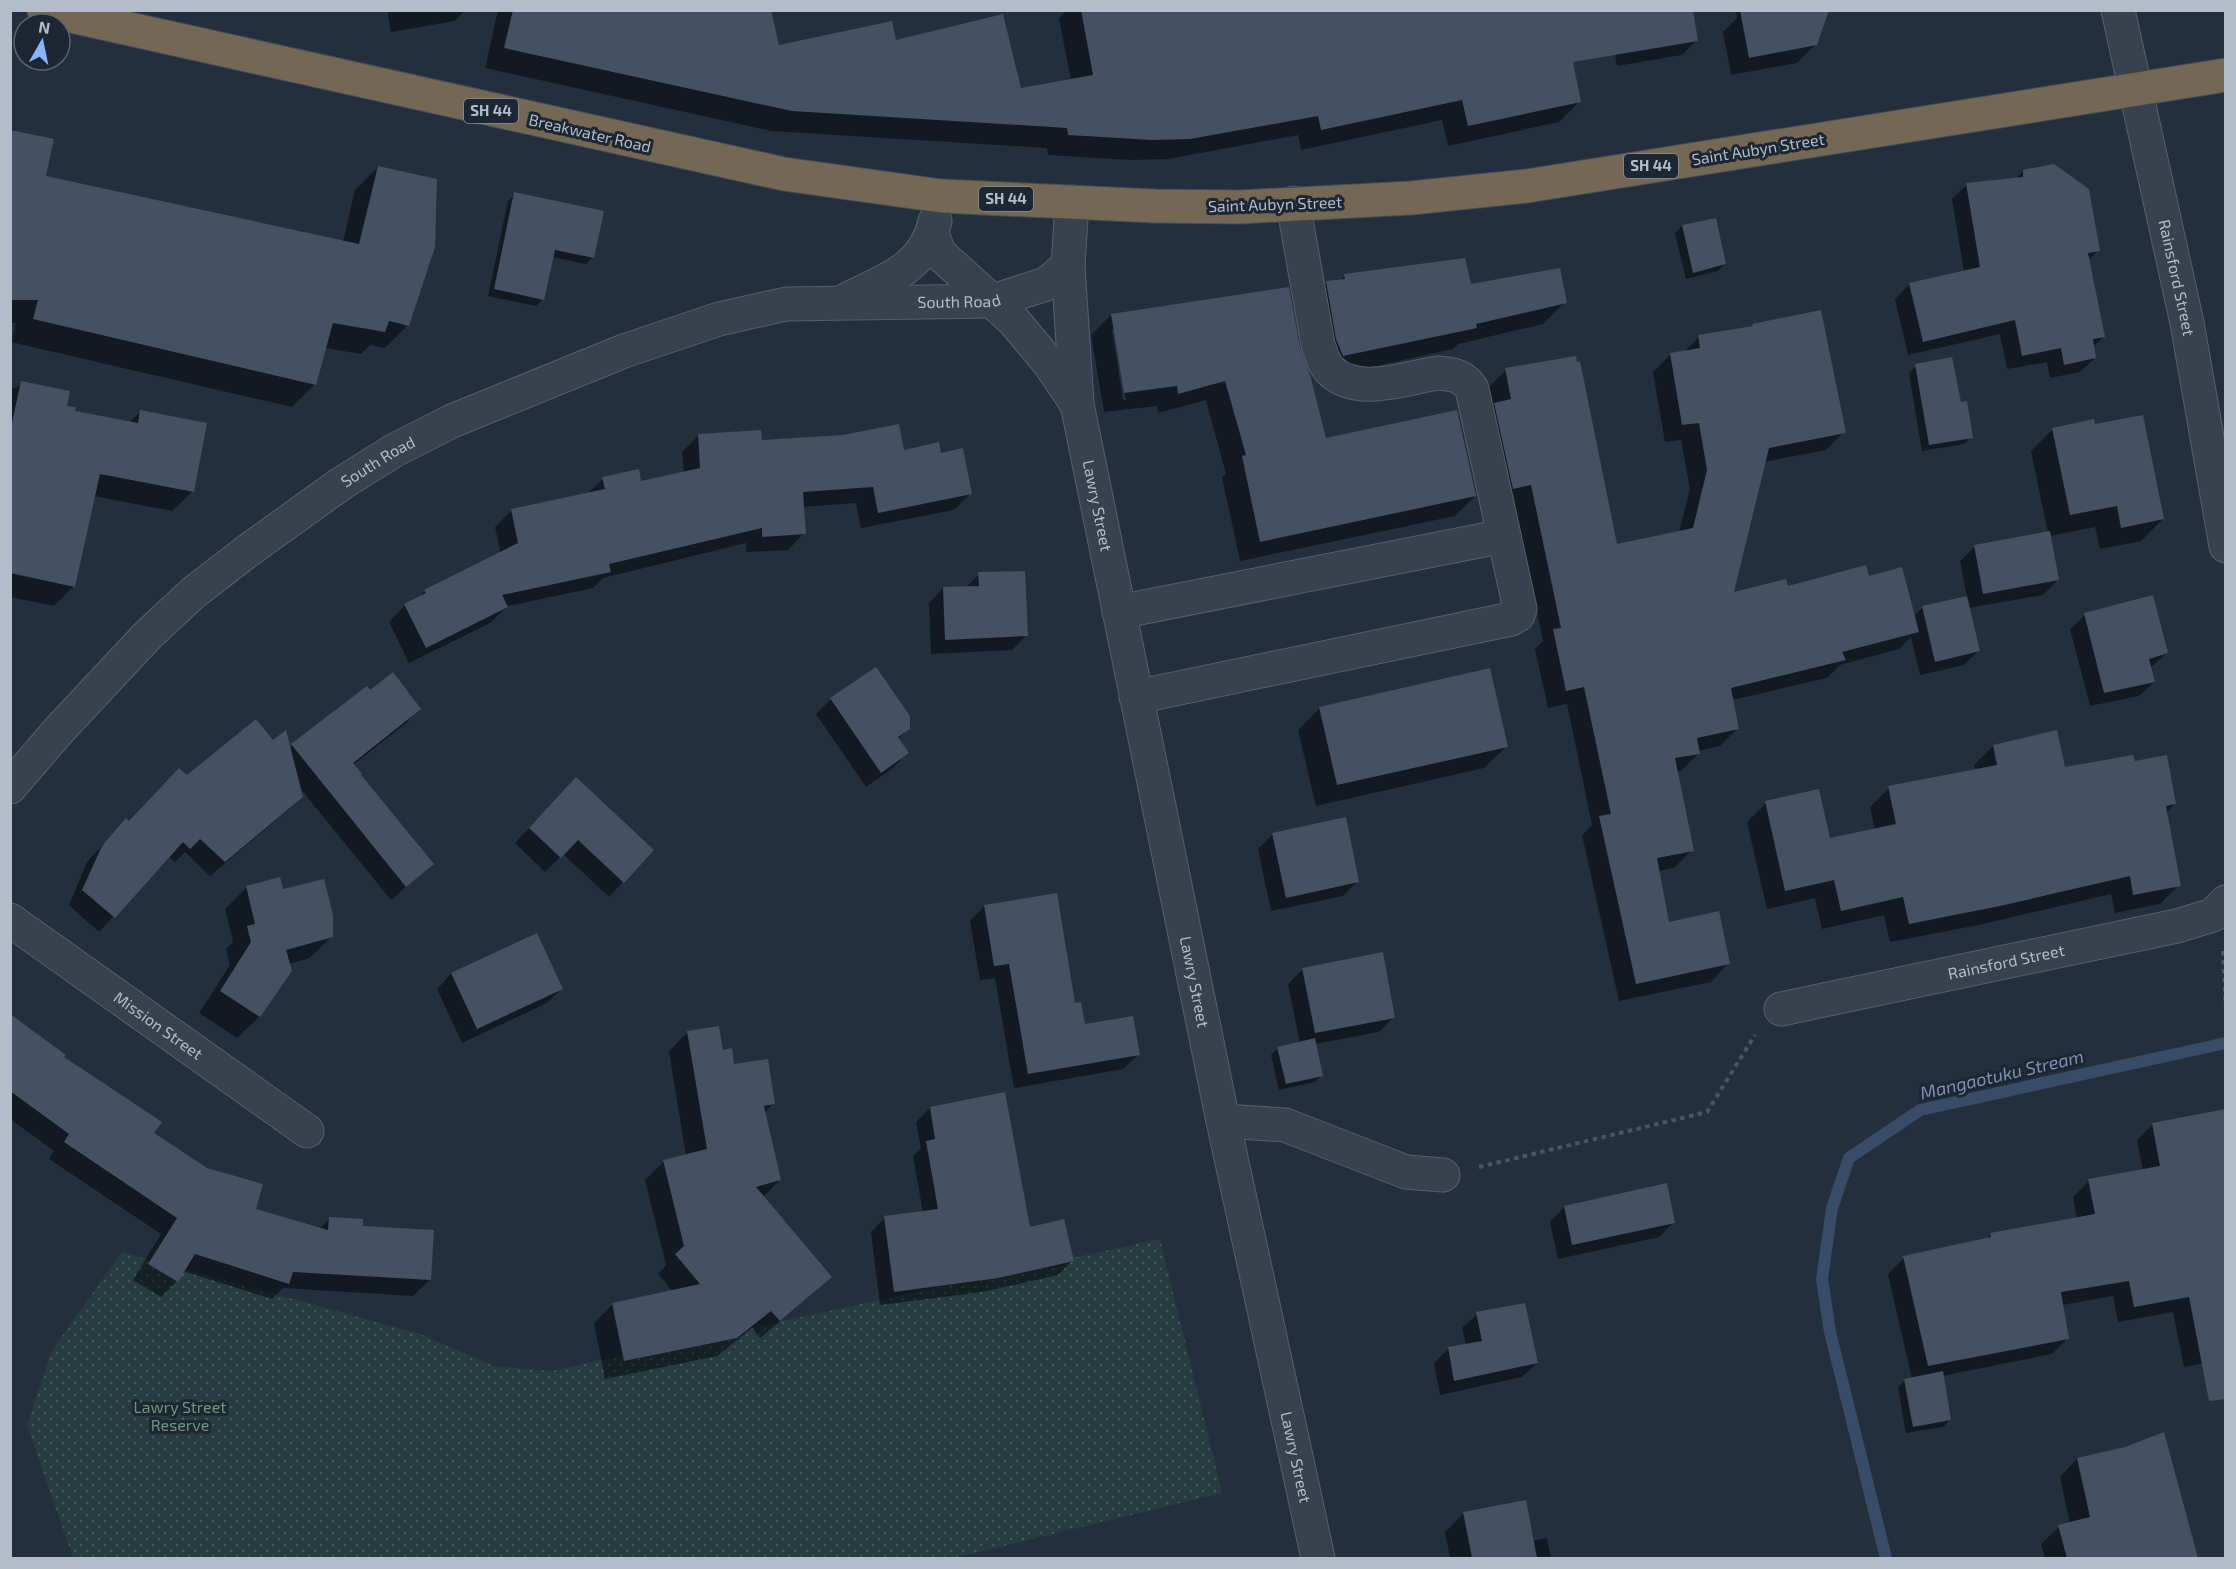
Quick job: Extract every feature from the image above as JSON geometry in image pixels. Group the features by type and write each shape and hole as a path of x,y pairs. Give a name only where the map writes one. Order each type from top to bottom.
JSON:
{"highway":[{"name":"Breakwater Road","path":"44,10 773,172 940,196 1072,202"},
{"name":"Saint Aubyn Street","path":"1072,202 1240,207 1411,198 1527,186 2226,75"}],"street":[{"name":"Rainsford Street","path":"2118,10 2187,323 2226,546"},
{"path":"933,236 940,196"},
{"name":"Lawry Street","path":"1072,202 1068,266 1077,404 1223,1121 1318,1558"},
{"path":"1136,697 1511,619 1518,615 1520,602 1472,389 1460,377 1438,373 1379,383 1354,383 1331,371 1325,363 1318,344 1293,204"},
{"name":"Lawry Street","path":"933,236 939,253 1014,321 1049,363 1077,404"},
{"name":"South Road","path":"839,303 907,267 927,247 933,236"},
{"name":"South Road","path":"10,787 132,652 193,593 342,483 395,450 452,421 624,351 698,326 786,304 993,302 1046,284 1068,266"},
{"path":"1119,612 1504,536"},
{"name":"Rainsford Street","path":"1781,1009 2177,926 2213,915 2226,902"},
{"name":"Mission Street","path":"10,920 307,1131"},
{"path":"1223,1121 1285,1125 1406,1172 1443,1175"}],"path":[{"path":"2223,949 2225,1013"},
{"path":"1443,1175 1707,1112 1758,1031 1781,1009"}],"green space":[{"name":"Lawry Street Reserve","path":"1160,1239 1222,1493 954,1558 73,1558 27,1425 52,1350 122,1252 420,1334 494,1366 552,1371"}],"building":[{"path":"513,10 771,10 779,45 892,21 896,40 1003,14 1021,88 1093,75 1081,10 1693,10 1698,41 1573,62 1581,102 1468,126 1462,100 1321,130 1318,116 1190,139 1152,140 1068,135 1067,128 792,111 504,48"},
{"path":"1740,10 1829,10 1817,45 1749,58"},
{"path":"10,130 54,139 46,176 359,244 378,166 437,179 435,247 409,326 389,321 385,332 333,323 316,385 33,319 38,300 10,300"},
{"path":"2054,164 2089,189 2100,251 2088,253 2105,337 2093,339 2096,358 2064,365 2061,348 2022,356 2015,320 1923,342 1909,283 1980,267 1966,183 2023,177 2023,170"},
{"path":"514,192 604,211 594,258 555,250 544,300 494,289"},
{"path":"1716,218 1726,264 1693,273 1682,225"},
{"path":"1465,258 1471,284 1560,268 1567,303 1476,324 1477,328 1343,356 1336,339 1326,281 1345,279 1344,274"},
{"path":"1289,287 1300,347 1310,375 1326,438 1457,410 1476,496 1260,542 1242,456 1246,455 1225,381 1178,394 1177,386 1124,393 1111,314"},
{"path":"1821,310 1846,433 1769,448 1734,592 1786,579 1788,586 1866,565 1869,576 1902,567 1919,632 1842,652 1846,660 1731,688 1739,729 1697,738 1700,754 1675,758 1694,851 1657,858 1669,922 1719,911 1730,964 1636,984 1599,816 1611,814 1584,687 1566,691 1553,629 1561,628 1531,485 1513,489 1494,403 1511,399 1505,368 1576,356 1577,362 1580,361 1617,544 1693,528 1707,470 1699,423 1682,425 1670,353 1700,348 1698,335 1753,326 1752,324"},
{"path":"1952,357 1961,402 1967,401 1973,438 1929,445 1915,364"},
{"path":"21,381 70,391 67,406 76,407 75,411 138,423 140,410 207,423 194,492 100,474 75,587 10,573 10,432"},
{"path":"2143,415 2164,519 2121,528 2117,506 2070,515 2052,428 2094,419 2095,424"},
{"path":"899,424 904,450 939,442 941,453 963,448 972,494 878,513 873,487 803,492 806,534 762,537 762,528 609,564 611,572 502,595 508,607 426,648 404,604 426,593 424,590 518,543 511,509 605,489 602,477 639,469 641,481 700,468 698,434 761,430 762,440 843,435"},
{"path":"2050,531 2059,580 1983,594 1974,545"},
{"path":"1025,571 1028,636 945,640 943,587 979,586 978,572"},
{"path":"2153,595 2168,653 2149,659 2155,682 2104,693 2084,613"},
{"path":"1967,596 1980,651 1935,662 1922,606"},
{"path":"876,667 910,716 910,729 898,737 909,753 881,773 830,698"},
{"path":"1490,668 1508,747 1337,785 1319,707"},
{"path":"393,672 421,709 353,763 434,864 406,887 291,744 367,686 370,690"},
{"path":"256,719 273,740 286,730 303,797 225,862 200,839 190,849 183,842 115,918 82,890 102,846 126,818 129,821 179,768 187,775"},
{"path":"2057,730 2065,767 2133,755 2135,761 2167,755 2176,804 2166,806 2181,886 2133,895 2130,876 1909,924 1903,897 1841,911 1834,880 1785,891 1765,801 1819,789 1830,838 1896,824 1888,786 1997,765 1993,745"},
{"path":"576,777 654,850 624,883 578,840 561,858 529,828"},
{"path":"1346,817 1359,882 1286,898 1272,833"},
{"path":"280,877 283,889 324,879 333,915 333,937 286,950 292,971 260,1017 220,991 251,942 247,926 255,924 246,886"},
{"path":"1057,893 1075,1003 1081,1002 1085,1024 1133,1016 1140,1055 1028,1074 1009,964 994,966 984,905"},
{"path":"537,933 563,989 477,1029 451,973"},
{"path":"1383,952 1395,1018 1315,1033 1302,968"},
{"path":"10,1014 66,1055 64,1057 162,1122 154,1133 207,1168 263,1184 256,1209 328,1230 329,1217 363,1219 363,1226 434,1230 431,1280 293,1272 289,1284 195,1254 178,1282 148,1264 177,1218 64,1142 69,1134 10,1091"},
{"path":"719,1026 723,1050 732,1048 734,1064 768,1059 775,1104 764,1106 781,1180 756,1187 832,1277 780,1321 771,1311 737,1338 624,1361 612,1303 700,1284 675,1254 684,1246 663,1160 707,1149 687,1031"},
{"path":"1315,1038 1323,1076 1286,1084 1277,1047"},
{"path":"1005,1092 1030,1227 1064,1219 1074,1261 998,1278 894,1292 884,1216 938,1209 926,1141 935,1139 930,1107"},
{"path":"2226,1109 2226,1399 2209,1401 2189,1297 2134,1307 2129,1281 2061,1292 2069,1339 1928,1366 1903,1256 1991,1237 1990,1233 2095,1214 2088,1179 2160,1166 2152,1123"},
{"path":"1667,1183 1675,1223 1572,1245 1564,1206"},
{"path":"1525,1303 1538,1363 1454,1381 1448,1347 1482,1341 1476,1312"},
{"path":"1943,1371 1951,1420 1913,1427 1904,1379"},
{"path":"2164,1432 2198,1558 2067,1558 2058,1525 2090,1517 2077,1458 2125,1447"},
{"path":"1526,1500 1537,1558 1472,1558 1463,1512"}],"waterway":[{"name":"Mangaotuku Stream","path":"1886,1558 1830,1332 1822,1279 1832,1208 1849,1158 1920,1110 2226,1043"}]}
